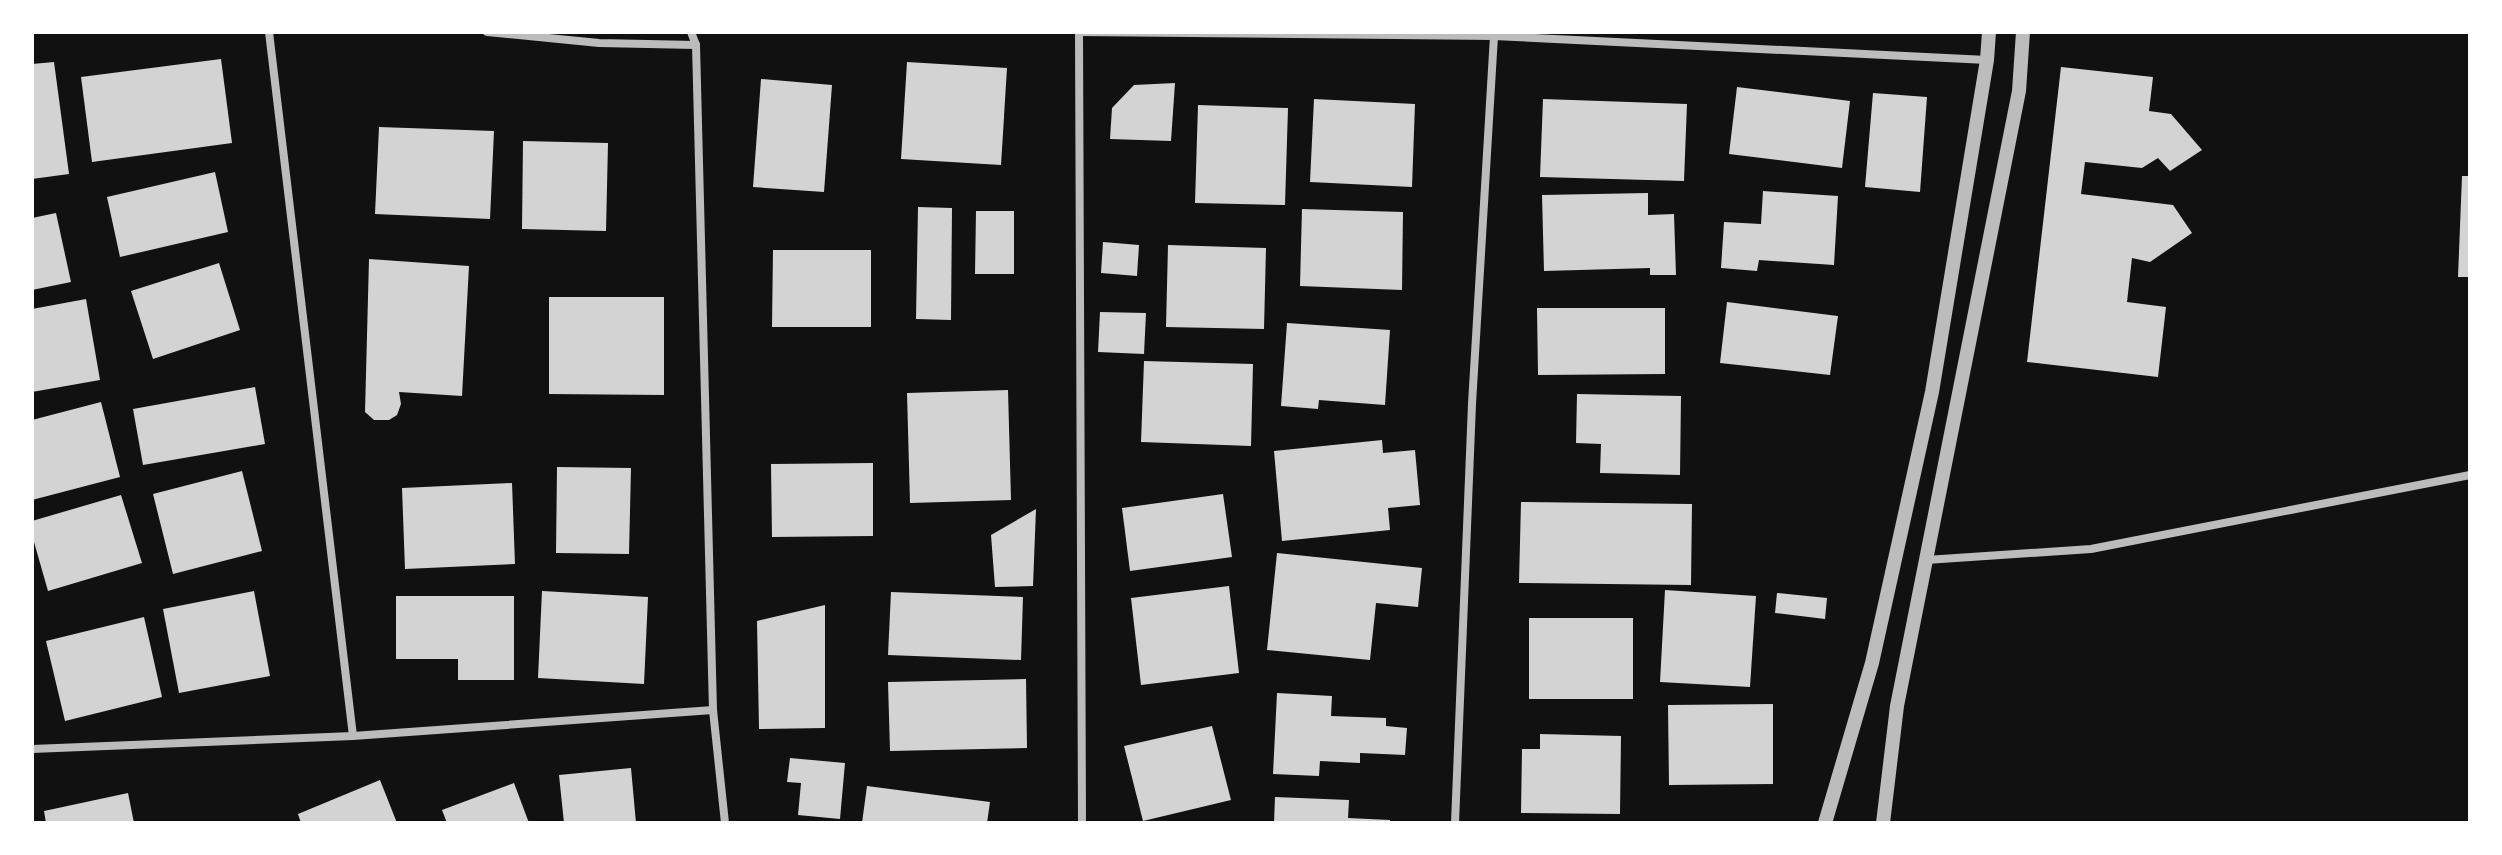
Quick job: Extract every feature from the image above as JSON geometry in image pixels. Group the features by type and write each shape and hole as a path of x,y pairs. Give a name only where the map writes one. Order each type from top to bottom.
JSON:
{"street":[{"path":"269,32 353,736"},
{"path":"487,32 599,43 696,45"},
{"path":"691,32 696,45 713,710 725,823"},
{"path":"1082,823 1079,32 1494,36 1987,60"},
{"path":"1825,823 1872,663 1932,392 1987,60 1989,32"},
{"path":"1883,823 1897,706 2019,91 2023,32"},
{"path":"1455,823 1471,419 1494,36"},
{"path":"1926,560 2091,549 2470,475"},
{"path":"32,749 353,736 713,710"}],"building":[{"path":"221,59 232,143 92,162 81,77"},
{"path":"54,62 69,174 32,179 32,64"},
{"path":"907,62 1007,68 1001,165 901,159"},
{"path":"2061,67 2153,77 2149,111 2171,114 2202,150 2170,171 2158,158 2142,168 2085,162 2081,194 2173,205 2192,233 2150,262 2132,258 2127,302 2166,307 2158,377 2027,362"},
{"path":"761,79 832,85 824,192 753,187"},
{"path":"1175,83 1171,141 1110,139 1112,108 1134,85"},
{"path":"1737,87 1850,101 1842,168 1729,154"},
{"path":"1873,93 1927,97 1920,192 1865,187"},
{"path":"1314,99 1415,104 1412,187 1310,182"},
{"path":"1543,99 1687,104 1684,181 1540,177"},
{"path":"1198,105 1288,108 1285,205 1195,203"},
{"path":"379,127 494,131 490,219 375,214"},
{"path":"523,141 608,143 606,231 522,229"},
{"path":"215,172 228,232 120,257 107,197"},
{"path":"2462,176 2470,176 2470,277 2458,277"},
{"path":"1763,191 1838,196 1834,265 1759,260 1757,271 1721,268 1724,222 1761,224"},
{"path":"1648,193 1648,215 1674,214 1676,275 1650,275 1650,268 1544,271 1542,195"},
{"path":"918,207 952,208 951,320 916,319"},
{"path":"1302,209 1403,212 1402,290 1300,286"},
{"path":"976,211 1014,211 1014,274 975,274"},
{"path":"56,213 71,282 32,290 32,218"},
{"path":"1103,242 1139,245 1137,276 1101,273"},
{"path":"1168,245 1266,248 1264,329 1166,327"},
{"path":"773,250 871,250 871,327 772,327"},
{"path":"369,259 469,266 462,396 399,392 401,404 397,415 389,420 374,420 365,412"},
{"path":"219,263 240,330 153,359 131,291"},
{"path":"549,297 664,297 664,395 549,394"},
{"path":"86,299 100,380 32,392 32,309"},
{"path":"1727,302 1838,316 1830,375 1720,363"},
{"path":"1537,308 1665,308 1665,374 1538,375"},
{"path":"1100,312 1146,313 1144,354 1098,352"},
{"path":"1287,323 1390,330 1385,405 1319,400 1318,409 1281,406"},
{"path":"1144,361 1253,364 1251,446 1141,442"},
{"path":"255,387 265,444 143,465 133,409"},
{"path":"1008,390 1011,500 910,503 907,393"},
{"path":"1577,394 1681,396 1680,475 1600,473 1601,444 1576,443"},
{"path":"101,402 120,477 32,500 32,420"},
{"path":"1382,440 1383,453 1415,450 1420,505 1388,508 1390,530 1282,541 1274,451"},
{"path":"873,463 873,536 772,537 771,464"},
{"path":"557,467 631,468 629,554 556,553"},
{"path":"242,471 262,551 173,574 153,494"},
{"path":"512,483 515,564 405,569 402,488"},
{"path":"1223,494 1232,557 1130,571 1122,508"},
{"path":"121,495 142,563 48,591 32,535 32,521"},
{"path":"1521,502 1692,504 1691,585 1519,583"},
{"path":"1036,509 1033,586 995,587 991,535"},
{"path":"1277,553 1422,568 1418,607 1376,603 1370,660 1267,650"},
{"path":"1229,586 1239,673 1141,685 1131,598"},
{"path":"1665,590 1756,596 1750,687 1660,682"},
{"path":"254,591 270,676 179,693 163,609"},
{"path":"542,591 648,597 644,684 538,678"},
{"path":"891,592 1023,597 1021,660 888,655"},
{"path":"1777,593 1827,598 1825,619 1775,613"},
{"path":"396,596 514,596 514,680 458,680 458,659 396,659"},
{"path":"825,605 825,728 759,729 757,621"},
{"path":"144,617 162,697 65,721 46,641"},
{"path":"1529,618 1633,618 1633,699 1529,699"},
{"path":"1026,679 1027,748 890,751 888,682"},
{"path":"1277,693 1332,696 1331,716 1386,718 1386,726 1407,728 1405,755 1360,753 1360,763 1320,761 1319,776 1273,774"},
{"path":"1773,704 1773,784 1669,785 1668,705"},
{"path":"1212,726 1231,800 1143,821 1124,746"},
{"path":"1540,734 1621,736 1620,814 1521,813 1522,749 1540,749"},
{"path":"790,758 845,763 840,819 798,815 801,783 787,782"},
{"path":"631,768 636,823 564,823 559,775"},
{"path":"380,780 397,823 301,823 298,814"},
{"path":"514,783 529,823 447,823 442,810"},
{"path":"867,786 990,802 987,823 862,823"},
{"path":"128,793 134,823 46,823 44,811"},
{"path":"1275,797 1349,800 1348,818 1390,820 1390,823 1274,823"}]}
